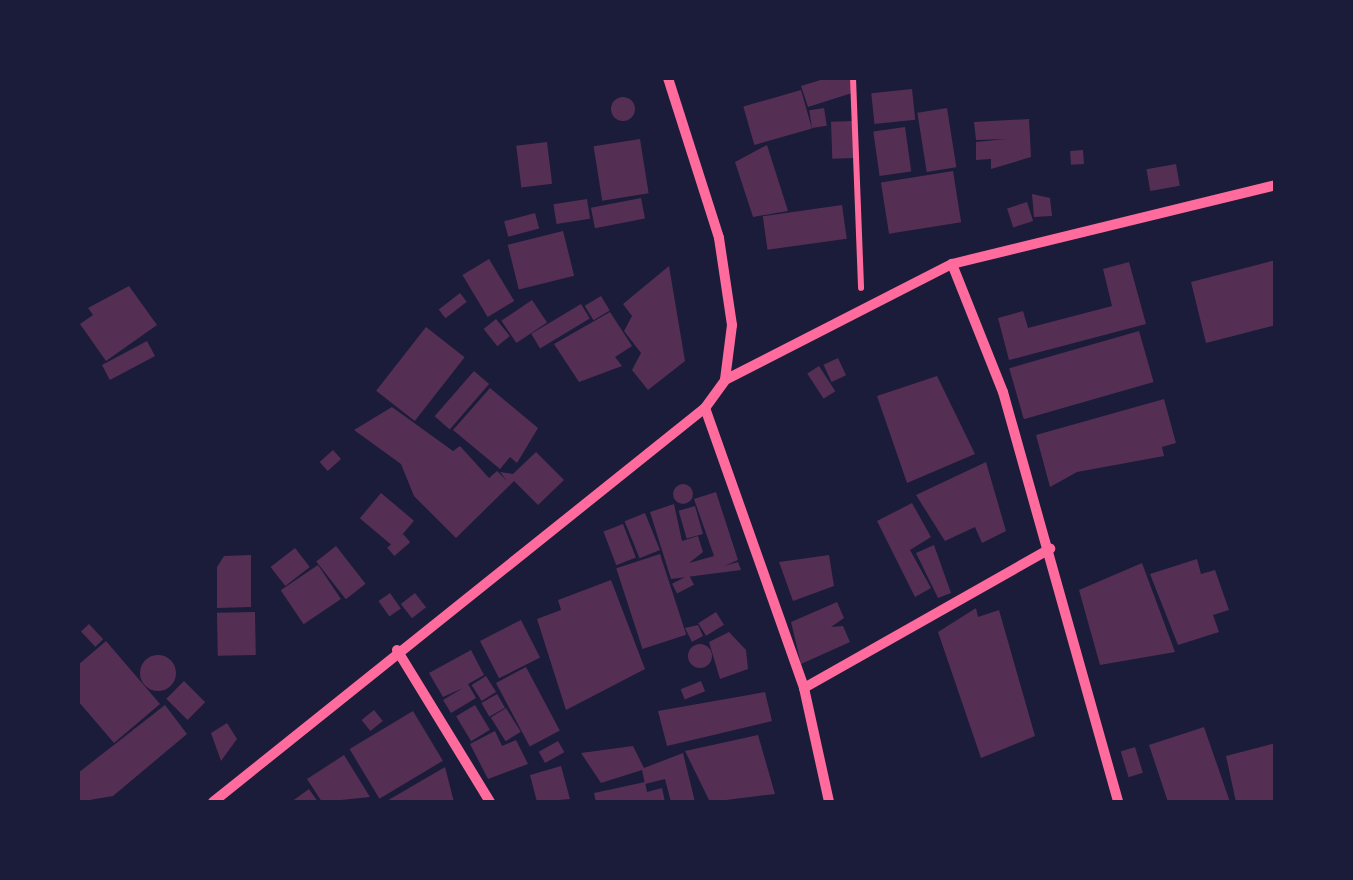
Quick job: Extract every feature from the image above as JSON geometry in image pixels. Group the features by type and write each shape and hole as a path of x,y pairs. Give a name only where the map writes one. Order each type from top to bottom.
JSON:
{"street":[{"path":"668,78 718,238 732,325 725,380"},
{"path":"214,802 397,650 705,408 725,380 862,304 952,264 1276,185"},
{"path":"952,264 1050,549 1118,802"},
{"path":"705,408 804,688 830,802"},
{"path":"804,688 1050,549"},
{"path":"397,650 490,802"}],"path":[{"path":"853,78 862,304"}],"building":[{"path":"827,78 850,78 852,93 808,107 801,86"},
{"path":"912,89 915,120 874,124 871,93"},
{"path":"801,90 812,128 754,145 743,107"},
{"path":"623,97 635,109 623,121 611,109"},
{"path":"824,108 827,126 812,128 809,110"},
{"path":"947,108 956,167 927,172 917,113"},
{"path":"1029,119 1031,157 991,169 991,159 976,160 976,142 1006,139 976,140 974,122"},
{"path":"853,121 854,158 832,159 831,122"},
{"path":"905,127 911,172 880,176 873,131"},
{"path":"640,139 649,193 602,201 594,146"},
{"path":"547,142 552,184 521,187 516,146"},
{"path":"767,145 788,211 753,217 735,162"},
{"path":"1083,150 1084,164 1071,165 1070,151"},
{"path":"1176,164 1180,186 1150,191 1146,169"},
{"path":"953,171 961,222 889,234 881,182"},
{"path":"1032,194 1050,198 1052,216 1034,217"},
{"path":"641,198 645,219 595,228 591,208"},
{"path":"587,199 590,219 557,224 553,204"},
{"path":"1027,202 1033,221 1013,228 1007,208"},
{"path":"842,205 847,239 768,250 763,216"},
{"path":"535,213 539,228 508,237 504,221"},
{"path":"563,231 574,276 519,289 508,245"},
{"path":"489,259 514,301 488,317 462,275"},
{"path":"1276,260 1276,325 1206,343 1191,282"},
{"path":"1129,262 1146,324 1009,360 998,318 1023,311 1028,328 1112,306 1103,269"},
{"path":"669,266 685,361 648,390 632,370 641,353 624,331 632,316 623,304"},
{"path":"129,286 157,325 106,361 80,324 93,315 88,308"},
{"path":"460,293 467,302 445,318 439,310"},
{"path":"601,296 610,311 593,320 585,306"},
{"path":"532,300 547,322 516,343 501,321"},
{"path":"581,304 590,319 540,348 531,334"},
{"path":"610,312 632,346 615,357 622,366 579,382 554,344"},
{"path":"496,319 510,336 497,346 484,329"},
{"path":"426,327 465,357 415,421 376,391"},
{"path":"1139,331 1154,382 1024,419 1009,368"},
{"path":"147,341 155,356 110,380 102,365"},
{"path":"838,358 846,375 832,382 823,365"},
{"path":"819,366 835,391 824,399 807,374"},
{"path":"474,371 489,384 450,429 435,416"},
{"path":"937,376 975,454 907,483 877,396"},
{"path":"490,388 538,428 517,463 510,457 500,469 453,430"},
{"path":"1164,399 1176,443 1162,447 1164,456 1077,472 1050,487 1036,435"},
{"path":"392,407 453,451 460,446 489,478 497,471 507,481 500,472 513,474 536,452 564,480 538,505 514,481 456,538 414,496 401,464 354,430"},
{"path":"333,450 341,459 328,471 320,462"},
{"path":"986,462 1006,531 982,543 975,527 945,541 916,495"},
{"path":"683,484 693,494 683,504 673,494"},
{"path":"716,492 738,560 724,566 738,562 741,570 671,579 650,512 674,504 682,541 698,536 703,552 689,563 714,556 694,499"},
{"path":"381,493 414,521 393,546 360,518"},
{"path":"912,503 931,537 910,550 931,588 915,597 877,521"},
{"path":"695,506 703,534 687,539 679,511"},
{"path":"645,513 660,550 640,558 625,521"},
{"path":"623,524 636,558 616,565 603,532"},
{"path":"403,534 410,542 394,556 387,548"},
{"path":"934,545 951,593 938,598 916,553"},
{"path":"336,546 366,584 346,599 316,561"},
{"path":"295,548 310,567 285,586 271,567"},
{"path":"660,554 686,635 643,649 616,568"},
{"path":"251,555 251,607 217,608 217,567 224,556"},
{"path":"829,555 834,586 793,601 779,562"},
{"path":"1197,559 1201,574 1215,570 1229,610 1213,615 1219,632 1178,645 1150,574"},
{"path":"1142,563 1175,652 1100,665 1079,590"},
{"path":"318,565 341,599 304,624 281,590"},
{"path":"689,575 694,585 677,593 672,584"},
{"path":"611,580 645,669 566,710 537,619 561,610 558,600"},
{"path":"390,593 401,609 389,617 379,601"},
{"path":"415,593 426,607 412,618 401,604"},
{"path":"837,602 844,618 831,627 843,626 850,642 801,664 791,622"},
{"path":"976,608 978,617 999,610 1035,736 981,758 938,632"},
{"path":"255,612 256,655 218,656 217,613"},
{"path":"716,612 724,625 706,636 698,623"},
{"path":"521,620 540,657 499,678 480,641"},
{"path":"89,624 103,639 95,647 81,632"},
{"path":"698,625 703,636 692,642 685,628"},
{"path":"729,632 746,650 748,669 720,679 709,642"},
{"path":"106,641 160,704 114,743 78,701 78,665"},
{"path":"700,644 712,656 700,668 688,656"},
{"path":"471,650 484,675 468,684 476,698 451,713 443,700 463,688 443,697 429,673"},
{"path":"158,655 171,660 176,673 171,686 158,691 145,686 140,673 145,660"},
{"path":"526,667 560,731 530,747 496,683"},
{"path":"486,676 496,692 482,701 472,685"},
{"path":"184,681 205,702 188,720 166,699"},
{"path":"701,681 705,691 685,699 681,689"},
{"path":"765,692 772,721 667,746 658,711"},
{"path":"497,694 505,708 489,717 481,703"},
{"path":"165,705 187,734 113,796 78,802 78,773"},
{"path":"475,705 490,730 471,741 456,716"},
{"path":"506,708 521,732 506,741 491,718"},
{"path":"374,710 383,721 370,731 362,720"},
{"path":"413,711 443,761 379,799 350,749"},
{"path":"227,723 237,739 221,761 211,733"},
{"path":"1204,727 1230,802 1168,802 1149,745"},
{"path":"495,731 502,746 516,740 528,764 488,779 470,744"},
{"path":"758,735 775,794 710,802 685,751"},
{"path":"558,741 564,752 545,763 539,752"},
{"path":"1276,743 1276,802 1236,802 1226,756"},
{"path":"633,746 644,768 683,753 695,802 671,802 665,779 645,784 642,770 601,783 581,753"},
{"path":"1135,747 1143,773 1129,777 1121,751"},
{"path":"344,755 370,797 322,802 307,779"},
{"path":"561,766 570,799 537,802 530,775"},
{"path":"445,767 454,802 385,802"},
{"path":"645,782 647,792 662,788 665,802 596,802 594,793"},
{"path":"309,789 318,802 291,802"}]}
